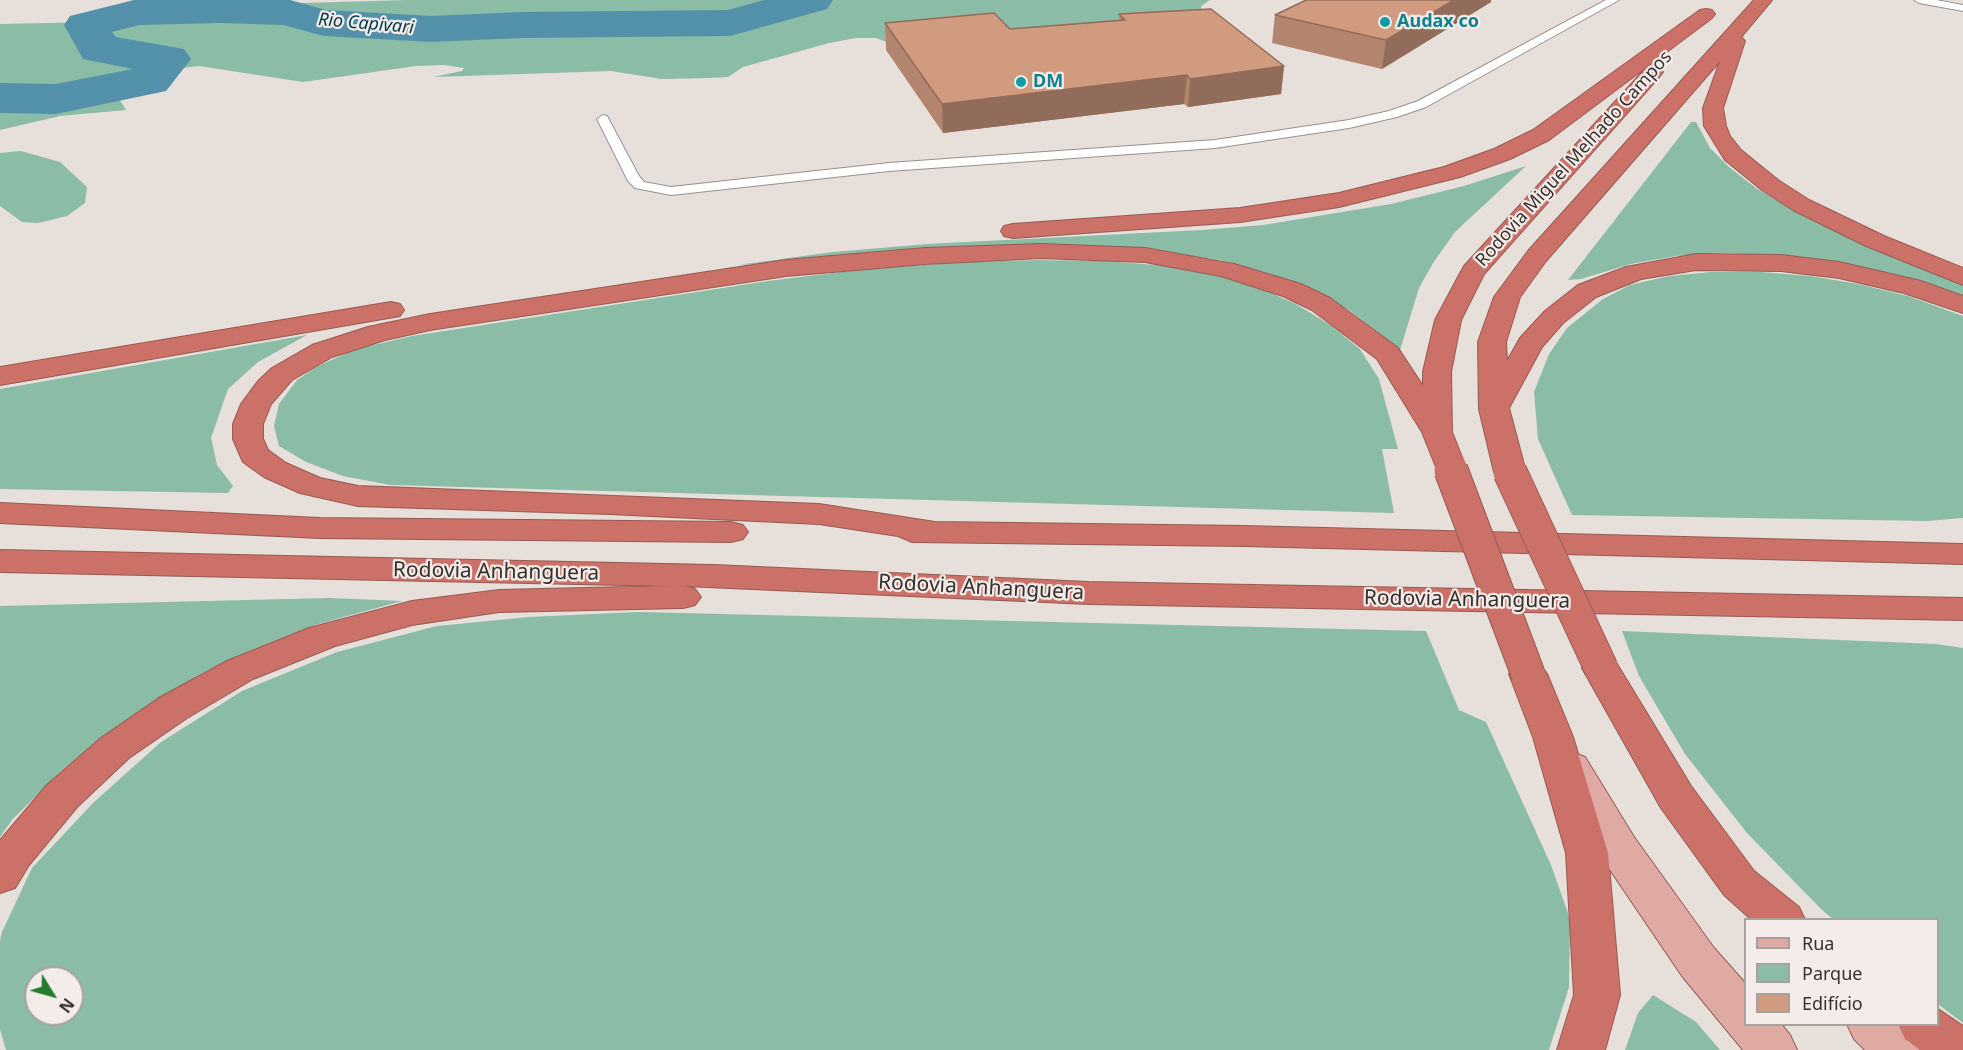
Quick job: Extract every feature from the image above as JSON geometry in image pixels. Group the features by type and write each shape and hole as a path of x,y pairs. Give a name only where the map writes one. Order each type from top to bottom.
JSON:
{"highway":[{"name":"Rodovia Miguel Melhado Campos","path":"1763,0 1537,256 1507,297 1492,342 1494,409 1510,472 1601,668 1676,797 1759,905 1780,918"},
{"name":"Rodovia Miguel Melhado Campos","path":"1581,1050 1597,995 1587,853 1553,738 1437,432 1437,372 1448,320 1473,271 1712,7"},
{"path":"0,376 534,285 748,252 894,238 1212,218 1306,206 1377,192 1452,172 1502,154 1541,135 1712,7"},
{"path":"1741,25 1713,108 1715,126 1733,155 1770,185 1802,205 1867,237 1963,277"},
{"path":"934,532 819,514 358,496 311,486 275,470 254,455 248,439 248,424 256,404 268,387 282,374 322,351 378,333 430,322 786,268 925,256 1104,251 1167,258 1225,269 1292,290 1321,304 1388,354 1437,432"},
{"path":"1494,409 1530,344 1554,317 1587,291 1635,272 1696,262 1781,263 1839,270 1912,287 1963,305"},
{"name":"Rodovia Anhanguera","path":"0,513 320,528 631,533 934,532 1255,536 1963,554"},
{"path":"1708,547 1963,534"},
{"name":"Rodovia Anhanguera","path":"0,561 714,576 1089,593 1963,609"},
{"path":"0,876 14,853 62,796 115,748 173,708 240,670 322,637 412,613 499,601 873,594 1089,593"},
{"path":"1781,605 1963,625"},
{"path":"1925,1026 1958,1050"}],"main road":[{"path":"1553,738 1626,858 1698,963 1744,1016"},
{"path":"1753,1026 1773,1050"},
{"path":"1873,1026 1898,1050"}],"lane":[{"path":"603,119 633,178 640,185 671,191 922,164 1215,144 1349,124 1393,114 1412,107 1614,0"},
{"path":"1919,0 1963,8"}],"green space":[{"path":"408,0 1210,0 1201,6 1203,26 892,44 876,38 856,38 829,43 743,67 728,77 662,79 611,71 433,77 462,71 464,68 444,65 416,66 303,82 199,66 149,72 114,91 126,110 60,116 0,130 0,24 98,22 183,9 232,5"},
{"path":"1691,122 1696,122 1710,148 1729,167 1756,188 1790,208 1883,253 1963,286 1963,298 1769,255 1724,253 1676,256 1631,264 1581,279 1568,280"},
{"path":"21,151 60,162 87,187 85,203 67,216 38,223 22,222 0,206 0,153"},
{"path":"1526,166 1455,232 1433,263 1419,288 1400,350 1349,310 1316,293 1221,260 1157,251 1096,246 1032,246 738,265 833,252 927,244 1263,225 1391,204 1464,186"},
{"path":"1105,261 1170,266 1217,275 1260,288 1296,304 1330,325 1360,349 1379,379 1398,449 1382,449 1394,513 390,485 343,476 306,462 279,446 274,426 279,404 297,380 318,366 356,349 412,336 768,281 857,270 965,262"},
{"path":"1712,272 1761,272 1810,276 1858,284 1908,296 1963,316 1963,518 1927,521 1572,515 1538,439 1534,392 1549,354 1567,328 1603,299 1630,285 1669,276"},
{"path":"307,335 258,362 228,389 211,438 217,465 233,486 228,493 0,489 0,389"},
{"path":"329,598 402,601 315,625 200,674 107,734 60,772 12,820 0,837 0,606"},
{"path":"638,612 1426,631 1459,710 1486,722 1551,865 1570,919 1569,987 1549,1050 6,1050 0,1029 0,941 2,932 32,868 93,803 161,742 242,691 337,652 437,626 529,617"},
{"path":"1622,631 1936,644 1963,648 1963,1023 1939,1005 1939,918 1832,918 1747,833 1685,754 1639,676"},
{"path":"1653,995 1696,1022 1720,1050 1625,1050 1638,1013"}],"building":[{"path":"1306,0 1454,0 1386,40 1275,15"},
{"path":"1211,9 1284,66 1190,79 1187,75 942,104 885,23 994,13 1010,29 1125,20 1119,14"}],"waterway":[{"name":"Rio Capivari","path":"0,98 56,99 149,81 167,59 99,49 86,25 139,12 221,10 286,12 324,23 431,29 521,25 730,23 812,0"}],"place":[{"name":"Audax co","path":"1385,22"},
{"name":"DM","path":"1021,82"}]}
